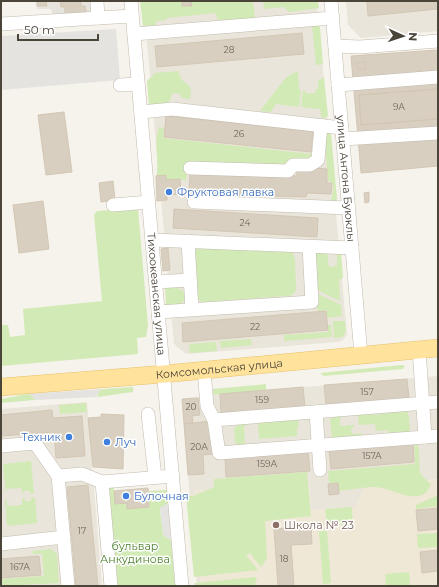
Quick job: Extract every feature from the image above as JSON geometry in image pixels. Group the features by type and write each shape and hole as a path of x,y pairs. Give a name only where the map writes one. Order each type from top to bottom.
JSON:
{"main road":[{"name":"Комсомольская улица","path":"1,387 164,374 438,348"}],"street":[{"path":"97,1 98,18"},
{"name":"Тихоокеанская улица","path":"131,1 182,586"},
{"name":"улица Антона Буюклы","path":"331,1 361,355"},
{"path":"1,24 132,16"},
{"path":"134,34 332,18"},
{"path":"335,46 360,47 438,41"},
{"path":"338,85 438,77"},
{"path":"120,85 138,84"},
{"path":"141,112 172,109 320,126 342,134 438,133"},
{"path":"190,168 288,171 293,165 310,165 318,160 320,126"},
{"path":"113,205 149,202"},
{"path":"194,202 349,208"},
{"path":"152,240 352,248"},
{"path":"188,242 192,309"},
{"path":"158,312 312,302 309,247"},
{"path":"156,282 190,280"},
{"path":"204,370 207,406 214,420 219,453 431,436 423,403 418,349"},
{"path":"214,420 438,402"},
{"path":"316,412 320,470"},
{"path":"148,414 155,477"},
{"path":"1,446 35,442 58,476 68,586"},
{"path":"58,476 82,474 102,482 173,476"},
{"path":"102,482 111,586"},
{"path":"1,544 64,537"}],"shaded area":[{"path":"36,1 90,1 91,14 53,17 51,9 37,9"},
{"path":"259,1 312,1 317,4 347,335 343,340 338,342 186,354 174,344 145,20"},
{"path":"346,1 438,1 438,31 361,38 348,25"},
{"path":"116,29 120,80 1,90 1,36"},
{"path":"438,376 438,479 365,488 356,507 311,510 309,482 193,491 201,586 197,586 182,399 220,394"},
{"path":"103,389 99,391 96,397 35,400 31,395 27,394"},
{"path":"87,402 102,586 1,586 1,409"},
{"name":"Школа № 23","path":"438,479 438,586 201,586 193,491 309,482 311,510 356,507 365,488"},
{"path":"168,503 171,540 163,535 160,508"}],"green space":[{"path":"140,1 253,1 255,18 218,20 215,13 167,18 166,20 156,21 156,25 143,26"},
{"path":"263,1 318,1 319,8 289,12 284,7 264,9"},
{"path":"315,24 320,27 323,64 316,65 312,25"},
{"path":"178,71 182,80 191,88 190,99 181,98 181,94 173,93 168,104 149,107 147,81 155,73"},
{"path":"298,71 299,90 301,90 299,107 276,104 271,112 260,111 284,80 288,76"},
{"path":"324,77 328,116 322,119 320,109 301,107 303,90 305,90 305,93 315,93 316,89 318,89 318,81"},
{"path":"159,127 164,128 163,138 312,154 314,130 318,127 316,159 287,169 187,166 186,181 180,179 164,180 156,178 157,133"},
{"path":"324,128 331,134 337,199 335,203 331,200 333,183 328,180"},
{"path":"138,209 148,325 146,337 137,338 138,354 1,366 1,325 8,325 10,337 25,335 23,309 102,301 94,215 97,211"},
{"path":"198,248 291,250 295,259 296,290 292,295 287,296 202,302 196,297 194,253"},
{"path":"327,252 329,267 337,266 337,252 341,252 343,278 339,280 340,301 315,289 313,254"},
{"path":"165,287 176,287 183,291 185,298 184,301 177,305 166,305"},
{"path":"316,293 341,305 342,316 327,318 327,310 318,311"},
{"path":"333,321 345,321 346,331 343,337 334,338"},
{"path":"328,325 331,325 332,337 284,341 284,335 328,332"},
{"path":"251,339 252,345 221,348 220,341"},
{"path":"216,342 217,351 190,353 189,344"},
{"path":"402,365 405,366 403,369 324,376 320,373"},
{"path":"266,384 266,390 213,395 213,389"},
{"path":"133,387 133,392 97,397 99,391 103,389"},
{"path":"27,394 31,395 35,400 1,403 1,399"},
{"path":"86,403 87,412 60,414 59,405"},
{"path":"390,409 408,411 409,432 389,434 388,430 376,431 375,424 359,425 358,415 347,416 347,413 386,413 374,415 390,413"},
{"path":"341,414 342,418 340,418 340,426 354,425 354,427 351,428 352,434 362,433 363,438 332,438 330,419"},
{"path":"298,416 299,426 297,427 297,436 259,439 258,423"},
{"path":"246,423 247,425 244,426 245,445 238,445 235,442 234,429 238,424"},
{"path":"414,440 419,451 420,472 431,484 427,492 414,496 375,487 337,491 337,483 329,483 328,471 415,464"},
{"path":"31,461 34,493 30,494 30,491 24,491 23,495 21,488 6,489 6,496 3,464"},
{"path":"307,472 311,516 265,521 267,558 261,567 249,552 249,554 246,555 258,570 194,577 186,496 193,496 214,487 214,479"},
{"name":"бульвар Анкудинова","path":"114,486 114,491 148,488 148,491 167,490 168,503 160,509 163,535 171,540 175,586 104,586 96,487"},
{"path":"438,495 438,506 416,509 416,505"},
{"path":"24,497 25,501 31,501 31,497 35,498 37,523 7,526 5,500 7,499 7,506 22,505 22,499"},
{"path":"352,507 353,531 339,524 327,525 325,509"},
{"path":"319,531 327,531 331,583 323,584"},
{"path":"438,533 438,547 418,548 417,534"},
{"path":"51,549 57,554 59,583 1,586 1,579 44,576 42,554 33,554 32,551"},
{"path":"409,572 410,586 386,586 385,574"},
{"path":"255,577 257,579 254,586 194,586 195,583"}],"building":[{"path":"37,1 46,1 47,6 37,6"},
{"path":"60,1 81,1 81,6 85,6 86,12 65,14 65,7 61,7"},
{"path":"182,1 191,1 192,6 182,6"},
{"path":"367,1 438,1 438,9 368,16"},
{"path":"302,33 304,54 157,67 155,46"},
{"path":"438,50 438,89 359,95 361,125 438,119 438,166 361,173 351,56"},
{"path":"357,62 365,62 366,69 358,69"},
{"path":"438,89 438,119 361,125 359,95"},
{"path":"64,112 72,172 46,175 38,115"},
{"path":"166,116 313,131 311,152 164,137"},
{"path":"313,168 327,169 327,183 332,183 331,194 307,193 306,197 189,194 190,173 297,176 297,171 313,171"},
{"path":"166,175 166,180 180,179 181,194 167,195 167,200 157,201 156,176"},
{"path":"113,181 115,200 101,202 99,183"},
{"path":"369,192 369,202 365,203 364,193"},
{"path":"43,201 49,249 19,253 13,205"},
{"path":"174,209 318,218 317,237 173,228"},
{"path":"168,248 170,270 163,271 161,249"},
{"path":"326,311 328,330 183,342 182,323"},
{"path":"407,379 409,398 326,405 324,385"},
{"path":"303,387 305,407 221,413 220,394"},
{"path":"198,398 200,415 192,416 193,423 184,424 182,399"},
{"path":"52,410 53,418 82,416 85,456 56,458 54,432 1,436 1,415"},
{"name":"Луч","path":"101,414 124,415 123,469 93,467 88,418 101,417"},
{"path":"210,421 213,454 203,455 204,474 188,475 184,424"},
{"path":"413,443 414,462 331,469 329,450"},
{"path":"308,451 310,471 226,477 225,458"},
{"path":"338,483 339,494 329,495 328,484"},
{"path":"88,485 98,586 76,586 67,487"},
{"path":"148,488 149,507 127,509 127,503 115,504 114,491"},
{"path":"438,508 438,529 418,531 416,510"},
{"path":"311,526 312,544 291,545 294,586 278,586 274,529"},
{"path":"438,550 438,571 422,573 420,552"},
{"path":"39,556 41,575 1,578 1,559"}],"place":[{"name":"Фруктовая лавка","path":"169,192"},
{"name":"Техник","path":"69,437"},
{"name":"Луч","path":"107,442"},
{"name":"Булочная","path":"126,496"},
{"name":"Школа № 23","path":"276,525"}]}
